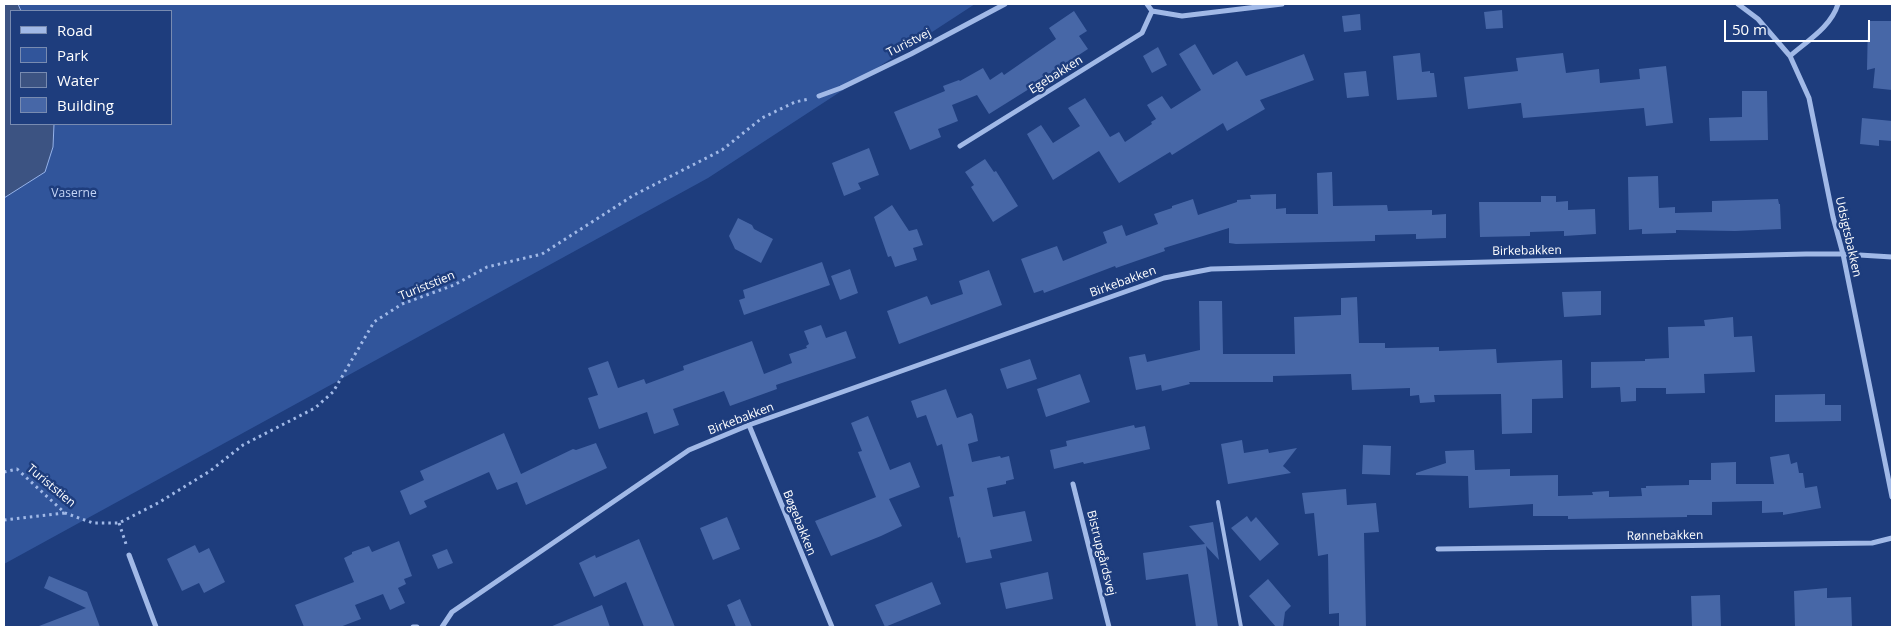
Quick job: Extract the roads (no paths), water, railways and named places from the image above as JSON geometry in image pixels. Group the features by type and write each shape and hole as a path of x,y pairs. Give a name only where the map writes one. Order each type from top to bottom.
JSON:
{"street":[{"name":"Turistvej","path":"820,96 842,88 911,54 1005,4"},
{"path":"1147,4 1152,11 1182,16 1282,4"},
{"name":"Udsigtsbakken","path":"1738,4 1758,19 1790,56 1809,98 1833,217 1843,254 1892,498"},
{"path":"1790,56 1823,28 1835,12 1838,4"},
{"name":"Egebakken","path":"960,146 1142,33 1152,11"},
{"name":"Birkebakken","path":"442,627 452,612 689,450 749,425 1164,278 1211,269 1843,254 1892,257"},
{"name":"Bøgebakken","path":"749,425 832,627"},
{"name":"Bistrupgårdsvej","path":"1073,484 1109,627"},
{"name":"Rønnebakken","path":"1438,549 1872,543 1892,538"},
{"path":"128,555 156,627"}],"lane":[{"path":"1218,502 1241,627"}],"water":[{"path":"4,4 18,4 21,10 10,10 10,125 54,125 53,147 45,172 4,198"}],"park label":[{"name":"Vaserne","path":"74,194"}]}
